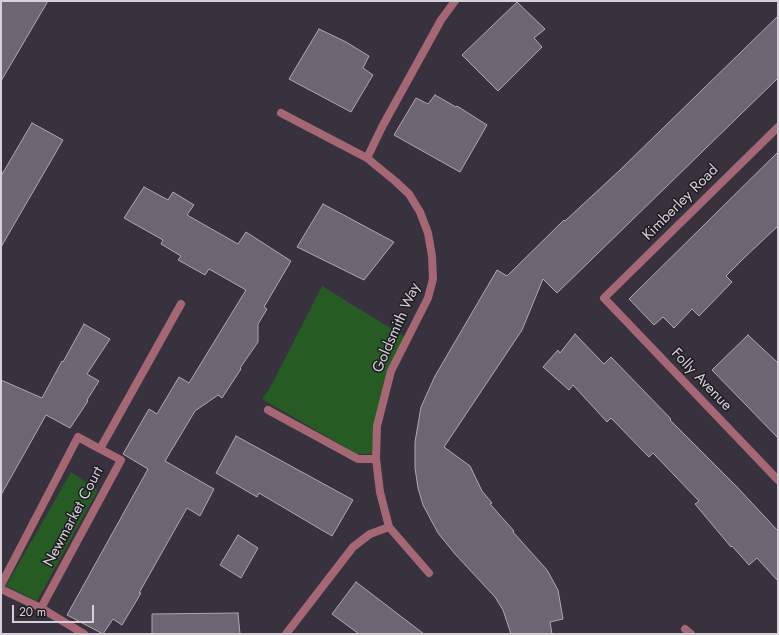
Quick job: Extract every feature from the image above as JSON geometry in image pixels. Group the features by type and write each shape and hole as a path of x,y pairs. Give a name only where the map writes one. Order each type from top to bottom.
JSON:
{"street":[{"path":"367,158 382,127 441,20 455,1"},
{"name":"Goldsmith Way","path":"281,113 367,158 395,181 409,194 420,212 428,234 432,256 433,279 428,298 391,371 377,426 376,460 380,492 389,527 429,573"},
{"name":"Kimberley Road","path":"604,298 778,127"},
{"name":"Folly Avenue","path":"604,298 778,480"},
{"name":"Newmarket Court","path":"100,449 181,304"},
{"path":"268,410 358,459 376,460"},
{"name":"Newmarket Court","path":"1,585 78,437 121,460 41,608"},
{"path":"286,634 353,547 370,534 389,527"},
{"path":"1,589 41,608 84,634"}],"green space":[{"path":"322,286 405,337 374,423 372,454 357,454 262,399 270,388"},
{"path":"71,472 98,490 37,601 6,586"}],"building":[{"path":"1,1 48,1 1,81"},
{"path":"517,2 545,29 534,38 542,47 498,91 462,55"},
{"path":"778,16 778,78 557,293 543,279 522,330 444,447 470,466 482,491 492,503 490,504 547,570 558,590 563,619 550,622 552,634 511,634 503,610 495,597 455,554 438,533 423,505 418,488 415,468 415,442 421,407 435,376 497,270 507,276 564,220 565,221 620,170"},
{"path":"319,29 346,42 369,56 363,68 373,75 351,112 289,79"},
{"path":"435,95 456,107 457,106 487,125 460,172 394,135 416,98 428,104"},
{"path":"32,123 63,140 1,247 1,176"},
{"path":"778,152 778,226 726,276 732,282 699,316 692,309 674,328 663,317 654,325 629,299"},
{"path":"144,187 168,200 173,192 194,205 187,215 238,244 246,232 291,261 264,307 267,309 258,324 258,342 240,368 241,369 222,398 218,395 195,411 165,461 214,489 200,516 187,508 122,625 113,619 103,634 67,615 148,469 123,454 149,409 157,414 179,377 189,383 246,290 209,269 205,275 178,260 181,256 161,244 163,240 124,218"},
{"path":"323,204 394,242 364,280 297,247"},
{"path":"84,324 110,339 87,374 99,381 70,428 46,415 1,495 1,380 42,398"},
{"path":"575,334 604,364 611,357 778,531 778,581 757,558 749,565 732,546 731,547 695,504 699,501 653,453 649,457 611,418 607,422 573,385 569,390 543,367 558,350 560,353"},
{"path":"748,335 778,363 778,438 712,370"},
{"path":"236,436 353,500 332,536 259,493 257,497 216,473"},
{"path":"238,535 258,548 241,578 220,565"},
{"path":"356,582 424,634 359,634 332,614"},
{"path":"238,613 240,634 152,634 152,614"}]}
